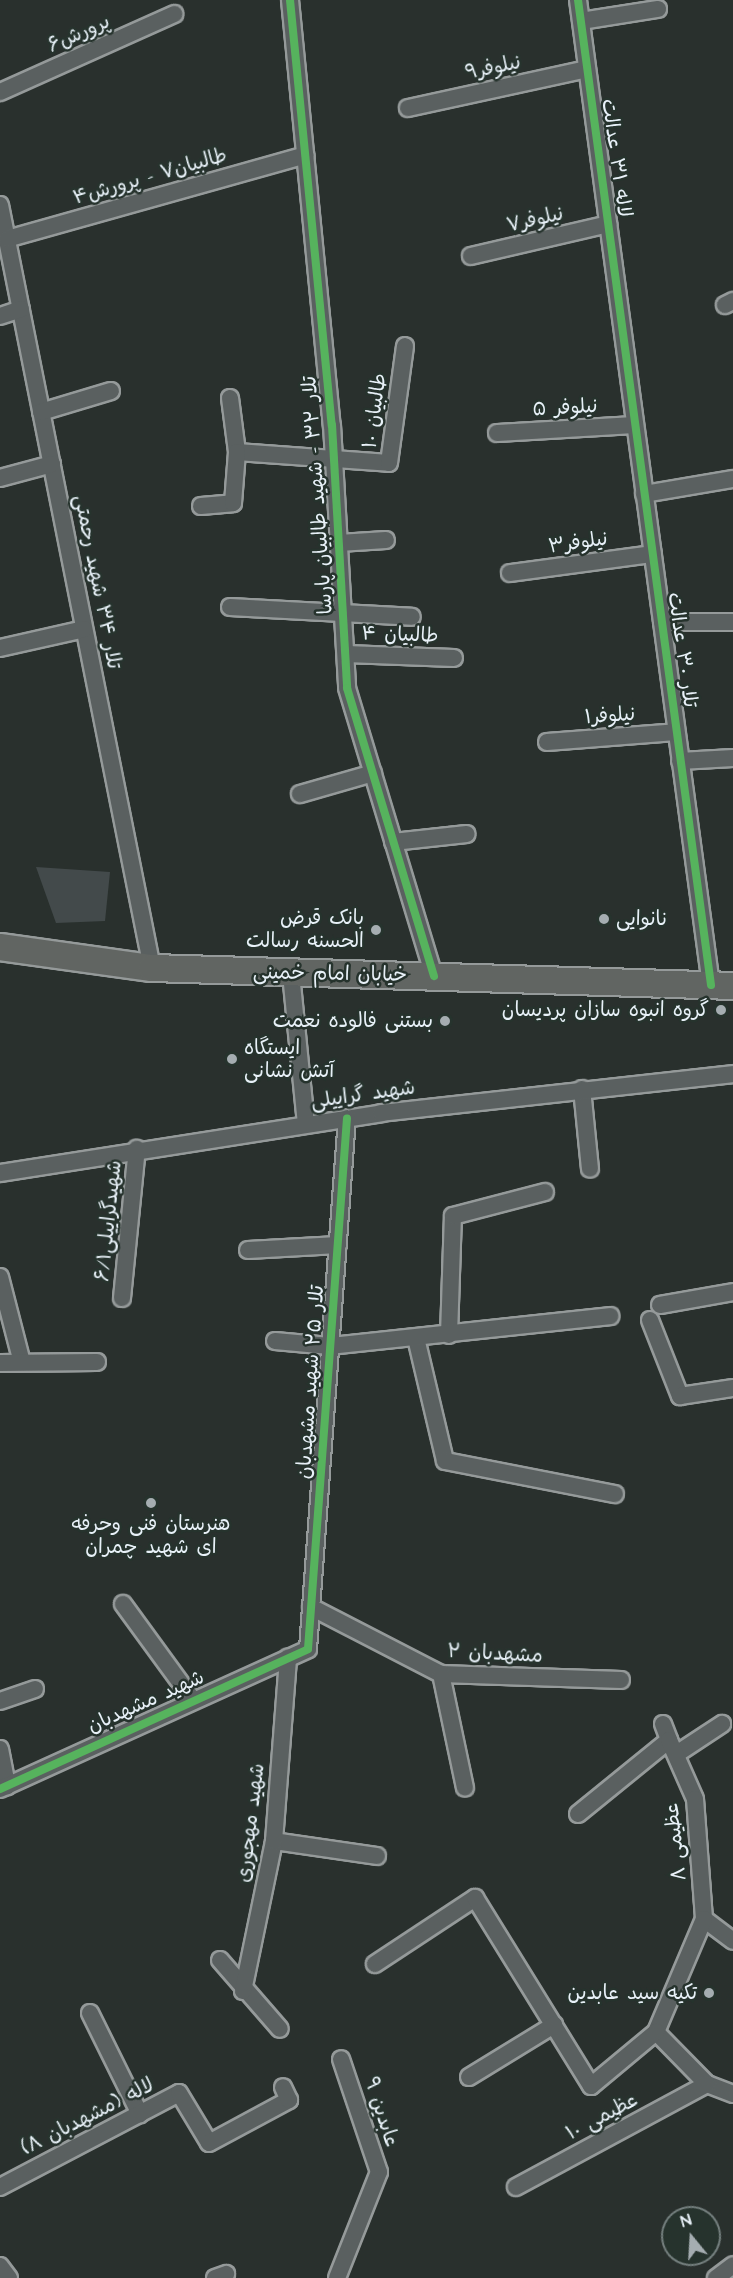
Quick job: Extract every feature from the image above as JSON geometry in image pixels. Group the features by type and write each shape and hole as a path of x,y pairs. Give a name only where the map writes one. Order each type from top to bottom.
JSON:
{"main road":[{"name":"خیابان امام خمینی","path":"0,947 152,968 291,974 722,985"}],"street":[{"name":"تلار ۳۲ - شهید طالبیان پارسا","path":"290,0 334,460 348,688 434,976"},
{"name":"لاله ۳۱ عدالت","path":"578,0 621,320"},
{"path":"581,21 658,9"},
{"name":"پرورش۶","path":"0,92 174,14"},
{"name":"نیلوفر۹","path":"408,108 587,69"},
{"name":"طالبیان۷ - پرورش۴","path":"7,239 305,155"},
{"name":"تلار ۳۴ شهید رحمتی","path":"0,205 152,968"},
{"name":"نیلوفر۷","path":"471,256 608,224"},
{"path":"0,316 21,309"},
{"name":"تلار ۳۰ عدالت","path":"621,320 680,761 722,985"},
{"name":"طالبیان ۱۰","path":"334,460 388,463 405,346"},
{"path":"41,412 111,391"},
{"path":"201,506 233,503 237,452 230,398"},
{"name":"نیلوفر ۵","path":"497,433 635,425"},
{"path":"237,452 334,460"},
{"path":"0,478 52,464"},
{"path":"644,494 733,479"},
{"path":"339,543 386,540"},
{"name":"نیلوفر۳","path":"510,573 653,554"},
{"path":"230,607 412,617"},
{"path":"662,622 733,622"},
{"path":"0,648 84,628"},
{"name":"طالبیان ۴","path":"346,654 454,658"},
{"name":"نیلوفر۱","path":"547,742 676,732"},
{"path":"680,761 733,758"},
{"path":"300,794 373,773"},
{"path":"393,842 467,834"},
{"path":"291,974 306,1123"},
{"name":"شهید گراییلی","path":"0,1173 306,1123 582,1089 733,1074"},
{"path":"582,1089 591,1169"},
{"name":"تلار ۲۵ شهید مشهدبان","path":"308,1649 347,1118"},
{"name":"شهیدگراییلی۶/۱","path":"122,1298 137,1149"},
{"path":"448,1335 453,1216 545,1192"},
{"path":"248,1250 338,1245"},
{"path":"0,1277 21,1359"},
{"path":"660,1305 733,1292"},
{"path":"275,1341 330,1347 610,1316"},
{"path":"650,1320 680,1396 733,1388"},
{"path":"416,1338 445,1461 615,1494"},
{"path":"0,1363 21,1359 59,1365 97,1362"},
{"path":"123,1604 193,1700"},
{"name":"مشهدبان ۲","path":"311,1607 441,1674 621,1680"},
{"name":"شهید مشهدبان","path":"4,1787 308,1649"},
{"name":"شهید مهجوری","path":"243,1991 274,1841 288,1658"},
{"path":"441,1674 465,1788"},
{"path":"0,1701 35,1689"},
{"path":"578,1814 670,1739 722,1724"},
{"name":"عظیمی ۸","path":"670,1739 695,1799 705,1919"},
{"path":"0,1749 4,1787"},
{"path":"274,1841 377,1856"},
{"path":"375,1964 475,1898 591,2086 656,2032 705,1919 733,1941"},
{"path":"220,1960 243,1991 280,2029"},
{"path":"90,2013 140,2114"},
{"path":"469,2077 554,2025"},
{"path":"656,2032 707,2084 733,2094"},
{"name":"عابدین ۹","path":"337,2278 379,2172 341,2059"},
{"name":"عظیمی ۱۰","path":"516,2187 707,2084"},
{"name":"لاله (مشهدبان ۸)","path":"0,2187 179,2093 209,2142 289,2100 283,2087"},
{"path":"716,2278 733,2265"},
{"path":"0,2266 9,2278"}],"building":[{"path":"36,867 110,872 105,921 56,923"}],"cycle path":[{"path":"290,0 332,425 347,688 434,976"},
{"path":"578,0 711,985"},
{"path":"0,1789 308,1649 347,1118"}],"place":[{"name":"نانوایی","path":"604,919"},
{"name":"بانک قرض الحسنه رسالت","path":"376,930"},
{"name":"گروه انبوه سازان پردیسان","path":"721,1010"},
{"name":"بستنی فالوده نعمت","path":"445,1021"},
{"name":"ایستگاه آتش نشانی","path":"232,1059"},
{"name":"هنرستان فنی وحرفه ای شهید چمران","path":"151,1503"},
{"name":"تکیه سید عابدین","path":"709,1993"}]}
